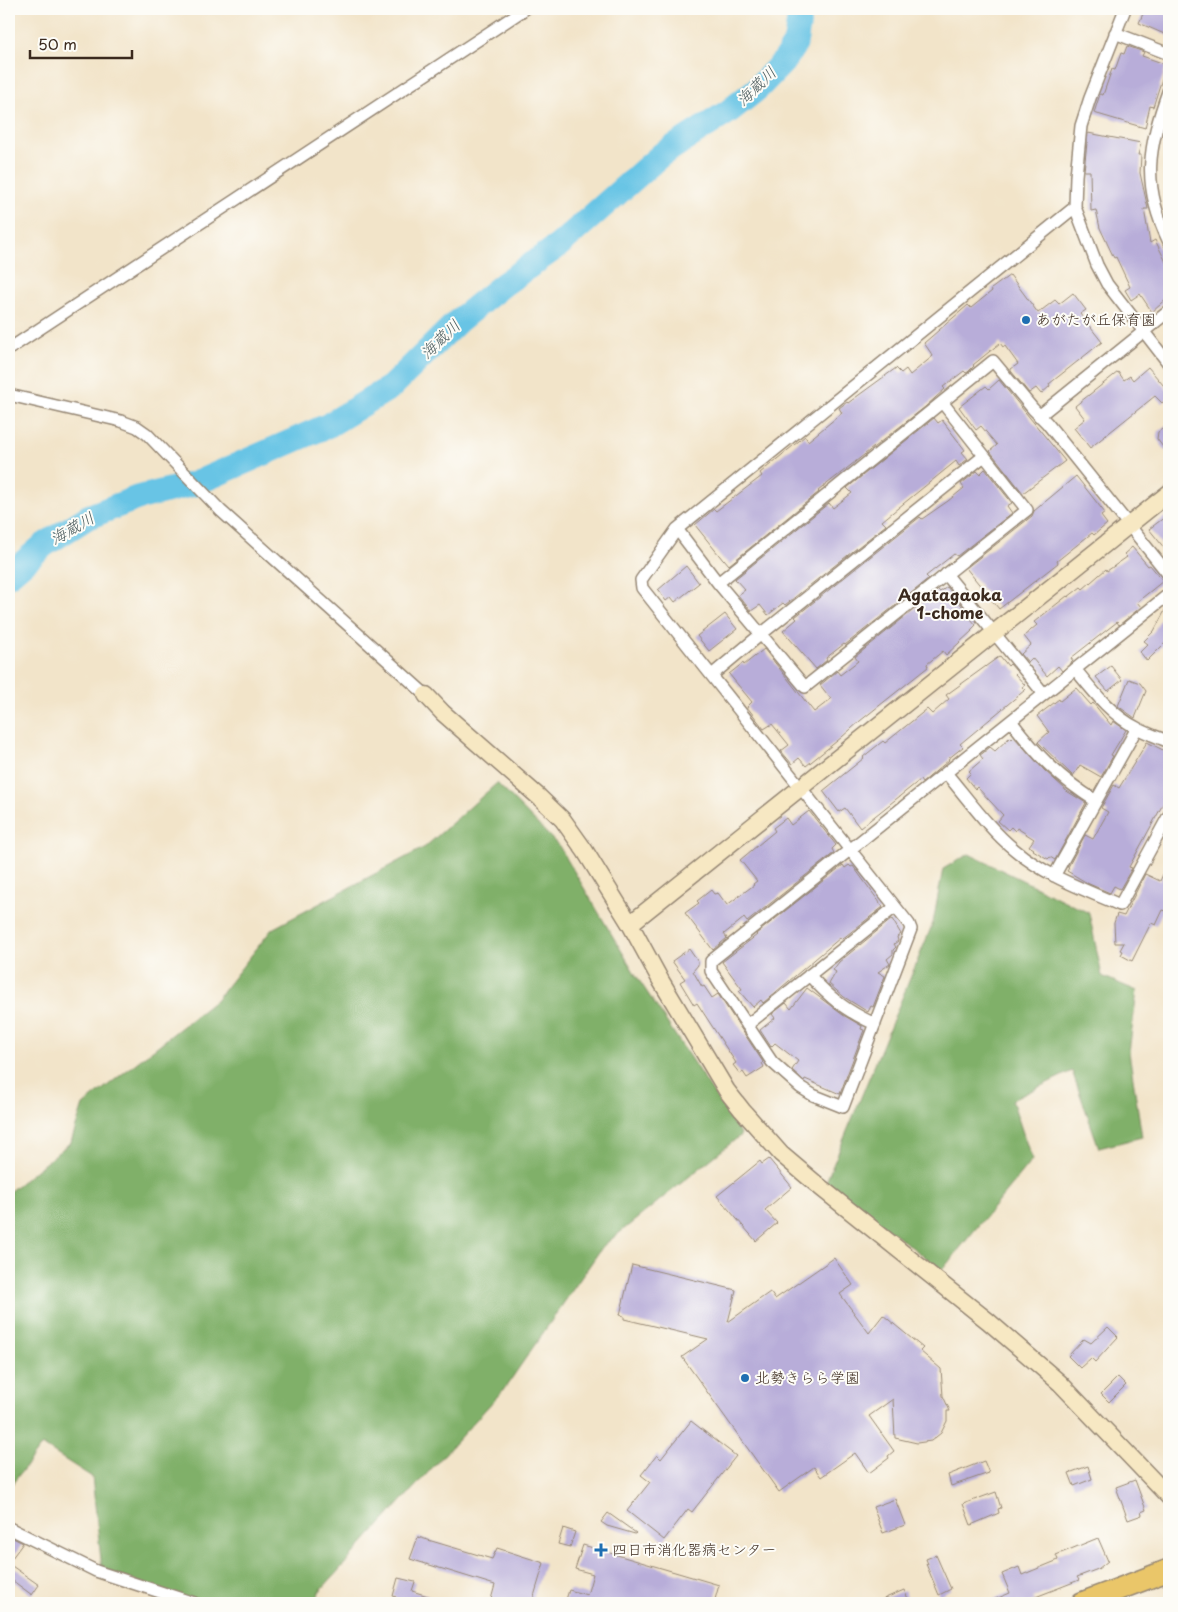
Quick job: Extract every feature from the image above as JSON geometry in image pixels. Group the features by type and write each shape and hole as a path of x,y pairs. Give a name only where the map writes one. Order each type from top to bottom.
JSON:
{"highway":[{"path":"1082,1603 1169,1570"}],"street":[{"path":"9,349 525,9"},
{"path":"1125,9 1081,126 1075,207 1097,265 1104,278 1169,364"},
{"path":"1115,34 1169,54"},
{"path":"1169,89 1155,130 1150,163 1156,213 1169,242"},
{"path":"1075,207 677,528 641,580 642,588 801,788 849,849 895,907 909,924 911,929 843,1107 813,1095 787,1077 772,1062 747,1025 711,970 711,961 849,849 1169,594"},
{"path":"1039,416 1169,311"},
{"path":"718,583 993,361 1047,423 1169,576"},
{"path":"9,395 121,421 137,427 147,434 219,508 426,695 443,713 539,797 563,820 585,851 630,924 727,1091 780,1154 988,1321 1060,1383 1169,1497"},
{"path":"677,528 718,583 805,687 1027,510 942,402"},
{"path":"712,676 760,635 984,456"},
{"path":"630,924 1169,493"},
{"path":"946,574 1044,694"},
{"path":"1075,669 1111,711 1137,728 1169,742"},
{"path":"1011,721 1054,771 1071,785 1096,801"},
{"path":"1054,876 1137,728"},
{"path":"946,773 988,823 1013,849 1054,876 1120,905 1169,814"},
{"path":"747,1025 895,907"},
{"path":"809,975 823,991 841,1006 874,1024"},
{"path":"9,1528 96,1571 194,1603"}],"green space":[{"path":"497,783 559,846 637,977 741,1135 603,1246 505,1388 319,1592 316,1603 194,1603 102,1569 92,1477 42,1445 9,1488 9,1192 71,1142 83,1105 216,1000 272,929 425,847"},
{"path":"969,854 1089,913 1102,976 1137,991 1129,1052 1142,1137 1099,1148 1072,1071 1012,1100 1032,1160 942,1270 826,1182 933,923 943,869"}],"building":[{"path":"1145,9 1154,9 1169,15 1169,36 1139,23"},
{"path":"1127,46 1144,52 1142,56 1166,66 1153,107 1150,106 1145,128 1094,113 1100,94 1103,95 1112,69 1115,70 1121,53 1124,54"},
{"path":"1088,133 1141,143 1138,155 1141,155 1140,173 1148,209 1144,209 1150,243 1155,240 1169,268 1169,297 1152,312 1140,294 1131,300 1125,290 1130,287 1100,228 1096,210 1091,211 1090,171 1084,171"},
{"path":"1010,275 1038,313 1055,300 1059,304 1073,293 1086,310 1080,314 1102,342 1049,384 1050,386 1041,394 1036,388 1029,393 1011,371 1018,364 1005,346 1003,347 1000,343 973,365 968,372 964,371 943,387 945,389 925,407 818,491 729,565 723,560 695,525 714,509 716,511 762,476 760,473 805,436 808,441 842,413 839,408 847,402 896,368 901,373 906,369 910,375 933,356 924,343 968,305 971,308 992,291 991,289"},
{"path":"1148,367 1169,392 1169,397 1162,403 1155,396 1090,448 1074,428 1085,419 1075,406 1118,372 1124,380 1130,376 1133,380"},
{"path":"999,380 1065,461 1023,493 990,451 997,445 981,426 976,430 959,407 986,386 989,389"},
{"path":"934,418 938,423 942,420 965,450 962,452 968,459 959,466 956,461 882,521 886,525 785,605 783,603 768,615 760,605 751,611 738,595 745,590 735,579 829,503 833,508 852,493 847,488"},
{"path":"1169,424 1169,455 1157,439 1158,432"},
{"path":"985,469 1012,503 1007,506 1012,513 957,556 954,554 926,576 929,579 826,658 827,660 816,669 783,631 797,619 795,617 920,517 922,519 964,488 961,484 977,471 980,474"},
{"path":"1076,476 1105,513 1101,516 1107,524 1094,535 1092,533 1057,561 1058,563 999,609 966,568 1032,516 1034,511"},
{"path":"1169,514 1169,554 1149,529"},
{"path":"1132,547 1163,581 1137,602 1141,607 1119,625 1117,622 1071,658 1073,661 1062,671 1058,666 1047,676 1032,658 1028,662 1021,654 1031,645 1024,636 1037,625 1034,622 1067,596 1081,587 1083,589 1106,569 1107,571 1127,557 1124,554"},
{"path":"686,566 699,583 675,602 671,597 666,601 658,590"},
{"path":"947,587 976,625 972,631 946,655 943,651 927,664 928,667 806,766 799,758 792,764 781,751 789,745 772,724 764,729 747,707 752,702 729,674 764,649 814,712 831,699 820,685 837,671 840,675 858,661 855,657 938,590 940,592"},
{"path":"1169,603 1169,639 1147,661 1140,652 1148,644 1144,641 1154,631"},
{"path":"725,614 737,629 709,651 697,636"},
{"path":"1000,656 1008,666 1010,664 1017,672 1015,674 1025,685 1022,687 1025,690 960,744 963,747 922,783 920,780 860,828 845,808 839,812 823,791 883,741 885,743 927,709 932,714 949,699 946,695"},
{"path":"1111,666 1122,680 1108,691 1096,677"},
{"path":"1129,679 1140,683 1146,691 1135,718 1118,706"},
{"path":"1076,688 1091,705 1093,703 1111,725 1113,721 1126,730 1111,755 1113,756 1101,777 1080,765 1073,776 1038,742 1049,732 1037,716"},
{"path":"1010,737 1012,739 1014,737 1065,790 1086,803 1055,860 1050,857 1048,859 1029,846 1034,839 1017,828 1015,831 1011,827 1008,830 998,821 1003,815 966,778 971,773 969,771 983,759 980,755 990,747 995,751"},
{"path":"1147,742 1169,753 1169,793 1129,867 1132,868 1120,889 1114,886 1110,893 1089,884 1067,871 1085,835 1093,839 1108,812 1101,808 1114,785 1119,788"},
{"path":"809,811 836,845 832,849 834,853 747,922 744,918 724,934 727,938 713,950 685,913 699,903 697,901 711,890 714,894 718,893 727,905 754,885 757,881 740,860 775,831 773,828 786,818 791,825"},
{"path":"1169,861 1169,912 1163,910 1156,925 1151,923 1132,961 1121,955 1123,951 1120,950 1124,943 1115,943 1114,923 1117,914 1124,916 1145,874 1160,881"},
{"path":"843,865 845,868 849,865 853,866 883,907 842,939 840,938 763,1003 761,1000 753,1007 739,991 742,989 722,962"},
{"path":"892,919 901,934 897,937 898,941 894,944 896,947 893,950 893,954 887,959 890,964 878,972 885,976 873,1007 871,1006 868,1012 844,997 829,984 836,972 833,970 839,962"},
{"path":"689,949 698,962 693,971 702,987 704,986 712,998 718,994 763,1062 764,1067 747,1078 743,1072 740,1074 733,1065 736,1063 697,1003 694,1005 680,982 685,979 672,961"},
{"path":"807,988 843,1015 862,1026 861,1029 864,1030 840,1094 805,1079 804,1081 792,1070 798,1061 775,1043 771,1047 760,1030 775,1018 772,1014 786,1003 791,1009"},
{"path":"769,1159 792,1187 765,1210 777,1223 756,1241 717,1196 760,1161 762,1164"},
{"path":"834,1258 853,1285 840,1294 869,1333 883,1315 923,1348 920,1351 941,1369 943,1396 950,1411 947,1411 947,1421 941,1433 931,1441 917,1443 895,1438 893,1399 869,1416 894,1451 888,1456 889,1458 869,1473 855,1453 821,1477 814,1467 779,1492 682,1357 708,1339 624,1319 624,1316 620,1315 632,1265 736,1290 728,1322 770,1292 775,1299"},
{"path":"1108,1327 1118,1337 1095,1362 1091,1358 1080,1368 1068,1356 1084,1339 1091,1343"},
{"path":"1118,1377 1126,1385 1109,1402 1101,1394"},
{"path":"691,1421 736,1456 692,1512 688,1509 664,1540 627,1511 650,1482 641,1475 657,1455 661,1459"},
{"path":"984,1461 989,1473 951,1486 948,1475"},
{"path":"1088,1466 1092,1479 1074,1486 1069,1473"},
{"path":"1135,1480 1146,1510 1141,1512 1142,1515 1128,1520 1116,1487"},
{"path":"996,1492 1001,1508 998,1509 999,1513 971,1525 963,1504"},
{"path":"895,1499 905,1525 883,1533 873,1507"},
{"path":"608,1513 636,1533 607,1526 601,1522"},
{"path":"563,1528 575,1532 570,1547 558,1544"},
{"path":"9,1536 23,1543 9,1562"},
{"path":"418,1537 492,1559 497,1548 544,1563 532,1603 490,1603 495,1585 410,1559"},
{"path":"1098,1538 1108,1561 1098,1569 1077,1577 1079,1580 1033,1598 1034,1601 1028,1603 986,1603 1010,1593 1002,1574 1019,1567 1022,1575 1058,1560 1056,1555"},
{"path":"583,1545 719,1585 714,1603 565,1603 569,1590 587,1595 593,1574 575,1569"},
{"path":"936,1555 951,1589 939,1595 926,1564 928,1564 926,1559"},
{"path":"9,1564 39,1585 32,1595 9,1578"},
{"path":"398,1578 415,1582 412,1591 444,1601 444,1603 394,1603 396,1597 393,1596"},
{"path":"904,1590 910,1603 874,1603"}],"waterway":[{"name":"海蔵川","path":"9,575 44,545 88,517 137,498 194,484 329,425 391,387 458,321 504,284 558,246 661,155 728,112 757,89 784,61 795,44 801,9"}],"place":[{"name":"あがたが丘保育園","path":"1026,320"},
{"name":"北勢きらら学園","path":"745,1378"},
{"name":"四日市消化器病センター","path":"601,1550"}],"district":[{"name":"Agatagaoka 1-chome","path":"950,604"}]}
